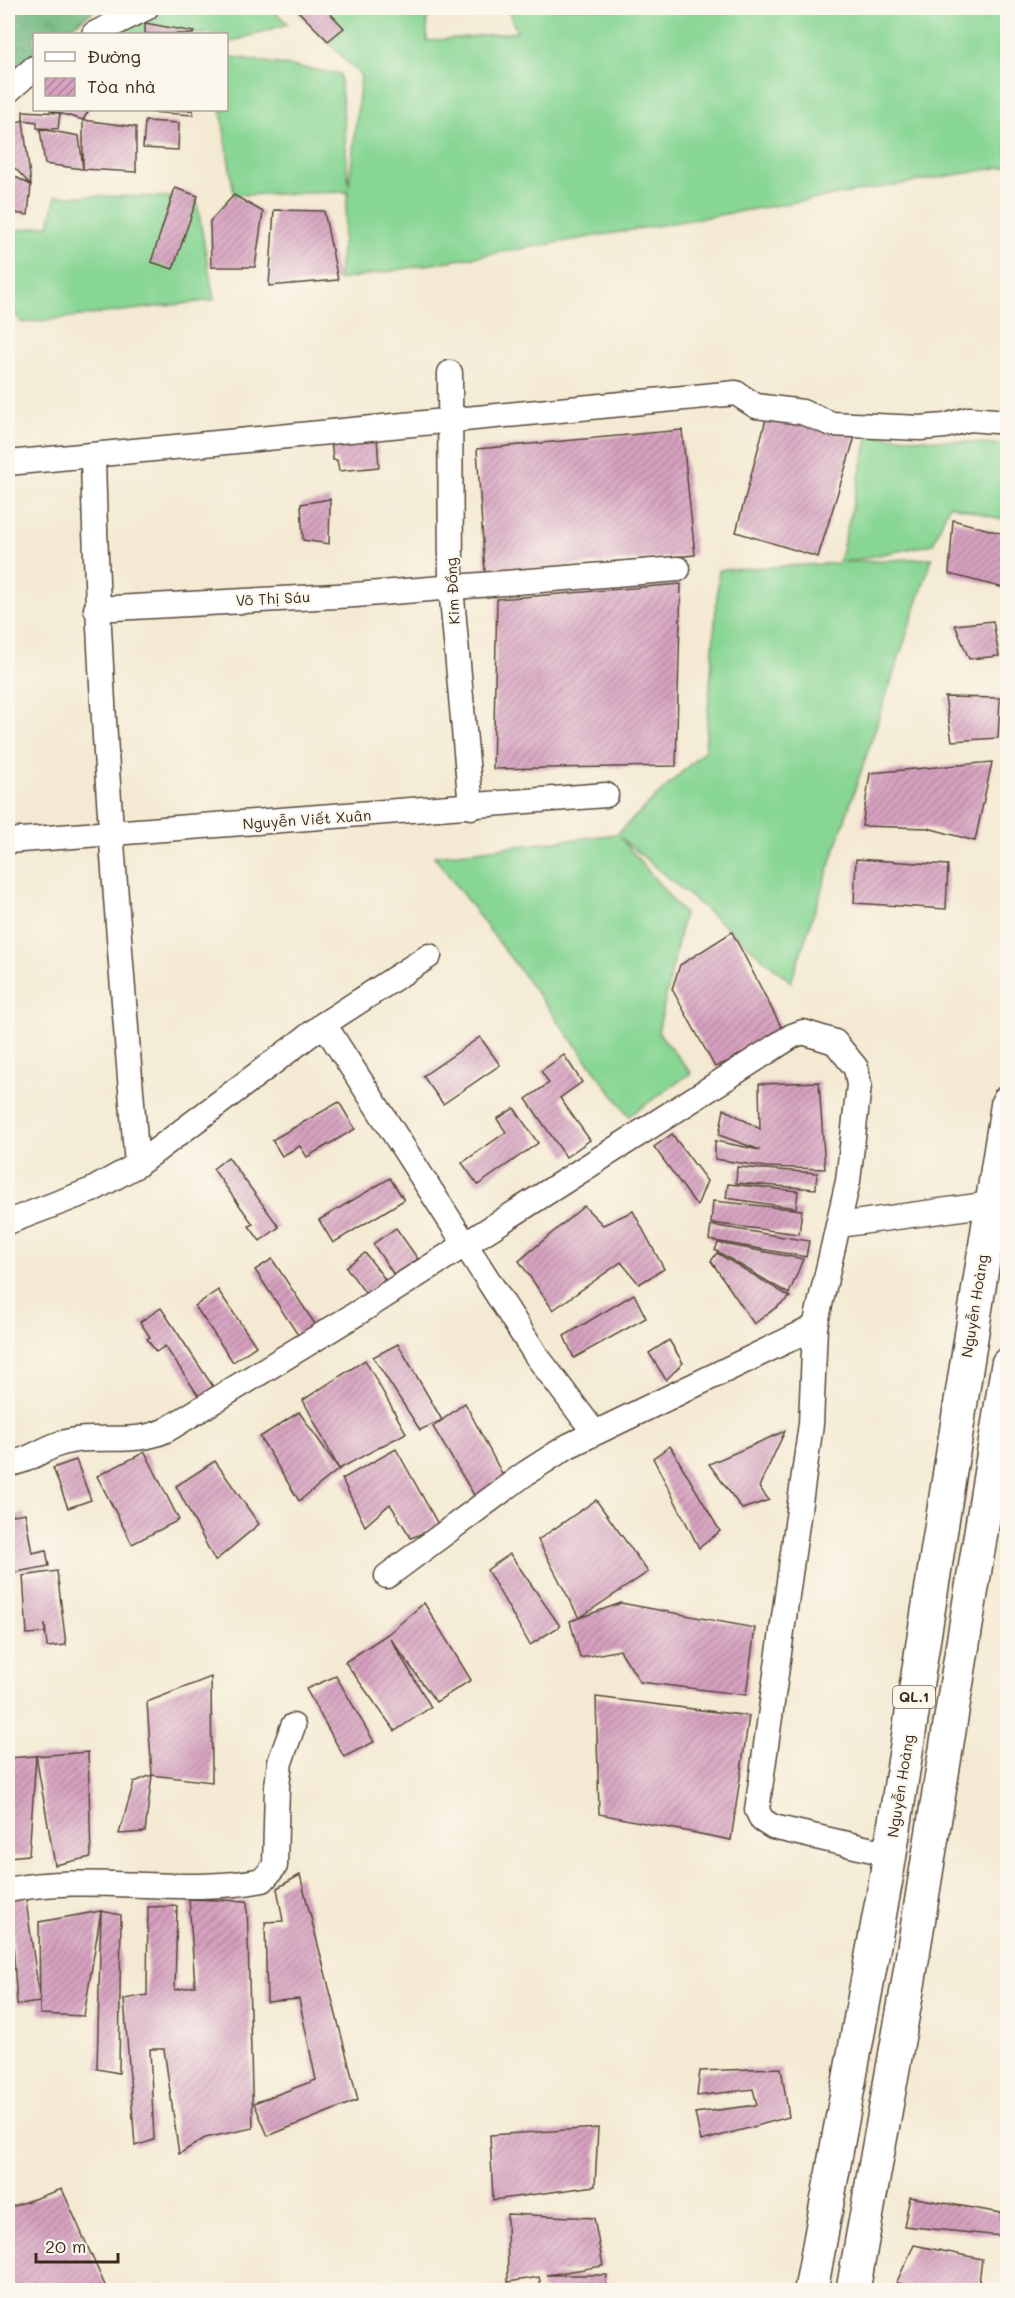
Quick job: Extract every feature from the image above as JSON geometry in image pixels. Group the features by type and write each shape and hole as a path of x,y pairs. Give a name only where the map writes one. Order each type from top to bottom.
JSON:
{"highway":[{"name":"Nguyễn Hoàng","path":"811,2290 890,1854 1008,1102"},
{"name":"QL.1","path":"853,2290 908,1985 1008,1364"}],"street":[{"path":"96,33 146,8"},
{"path":"8,91 33,69"},
{"name":"Kim Đồng","path":"450,373 451,587 471,807"},
{"path":"8,463 736,393 756,406 802,412 839,425 920,428 945,426 969,419 1008,422"},
{"path":"93,456 96,609 110,835 137,1165"},
{"name":"Võ Thị Sáu","path":"96,609 451,587 678,569"},
{"name":"Nguyễn Viết Xuân","path":"8,841 110,835 606,795"},
{"path":"8,1222 92,1190 137,1165 324,1024 429,956"},
{"path":"324,1024 536,1355 594,1432"},
{"path":"8,1464 25,1460 58,1444 155,1436 317,1339 775,1045 803,1032 835,1042 856,1068 859,1085 857,1111 848,1181 815,1327 811,1424 757,1810 762,1820 773,1827 890,1854"},
{"path":"839,1225 991,1204"},
{"path":"387,1576 526,1473 594,1432 815,1327"},
{"path":"8,1890 55,1885 209,1886 263,1880 275,1866 277,1786 280,1762 293,1726"}],"green space":[{"path":"8,8 98,8 63,33 33,33 33,57 8,76"},
{"path":"147,8 271,8 288,24 228,43 228,33 121,33"},
{"path":"295,8 427,8 427,41 517,32 507,8 1007,8 1007,166 338,280 348,192 234,195 221,111 228,111 228,56 340,74 349,187 361,76"},
{"path":"56,196 196,197 214,300 22,323 8,304 8,232 49,225"},
{"path":"869,435 1007,445 1007,521 949,505 933,544 844,562 932,558 791,982 620,837 684,914 658,1032 691,1073 629,1116 434,856 617,834 705,750 719,570 839,563"}],"building":[{"path":"295,8 325,8 344,28 328,41"},
{"path":"145,23 194,32 194,33 145,33"},
{"path":"23,111 60,113 58,129 37,128 37,122 23,120"},
{"path":"52,111 88,111 83,120"},
{"path":"193,111 193,115 150,112"},
{"path":"23,120 31,185 8,161 8,126"},
{"path":"83,120 136,127 136,172 83,169"},
{"path":"145,121 179,123 178,150 143,148"},
{"path":"40,129 79,136 83,169 45,164"},
{"path":"8,173 31,185 28,215 8,212"},
{"path":"175,188 198,196 173,269 151,262"},
{"path":"234,195 263,212 255,267 211,267 210,221"},
{"path":"274,210 324,211 338,280 269,286"},
{"path":"767,415 857,430 818,557 736,532"},
{"path":"682,430 695,555 485,573 477,449"},
{"path":"377,437 379,467 339,471 337,460 333,460 331,440"},
{"path":"330,499 329,544 303,540 301,504"},
{"path":"953,520 1008,535 1008,589 949,574"},
{"path":"681,584 676,766 493,769 497,599"},
{"path":"993,621 999,656 969,659 955,625"},
{"path":"945,697 1000,698 998,738 952,741"},
{"path":"992,762 975,841 928,828 862,826 870,773"},
{"path":"856,859 948,865 946,909 854,903"},
{"path":"732,932 786,1036 715,1067 672,989 680,965"},
{"path":"480,1037 500,1065 443,1104 423,1076"},
{"path":"564,1055 582,1082 560,1098 590,1140 566,1157 526,1099 549,1083 541,1071"},
{"path":"819,1082 825,1169 766,1167 715,1159 715,1141 760,1150 719,1135 724,1109 760,1129 759,1084"},
{"path":"339,1102 355,1129 307,1157 300,1146 282,1156 272,1140"},
{"path":"514,1108 538,1143 478,1185 462,1163 506,1132 497,1119"},
{"path":"672,1134 707,1181 697,1206 654,1147"},
{"path":"228,1157 279,1227 260,1241 249,1226 253,1224 213,1169"},
{"path":"737,1167 817,1173 816,1189 736,1183"},
{"path":"390,1178 404,1200 333,1243 319,1220"},
{"path":"728,1184 798,1191 796,1208 726,1198"},
{"path":"713,1201 802,1210 799,1234 711,1223"},
{"path":"584,1206 603,1225 633,1211 664,1269 639,1284 621,1262 553,1310 519,1261"},
{"path":"711,1225 809,1241 806,1257 709,1240"},
{"path":"396,1228 418,1259 394,1275 373,1244"},
{"path":"718,1243 803,1259 789,1294 715,1250"},
{"path":"365,1253 385,1279 366,1294 346,1267"},
{"path":"717,1253 790,1297 754,1324 711,1261"},
{"path":"272,1259 315,1324 298,1335 255,1270"},
{"path":"218,1290 256,1346 233,1362 195,1306"},
{"path":"634,1294 646,1318 574,1358 564,1336"},
{"path":"161,1308 216,1391 202,1401 165,1346 156,1352 147,1339 150,1337 140,1322"},
{"path":"669,1340 683,1363 666,1380 649,1353"},
{"path":"398,1344 442,1420 420,1430 373,1357"},
{"path":"365,1360 406,1433 339,1469 303,1400"},
{"path":"465,1403 509,1487 480,1505 433,1427"},
{"path":"299,1412 339,1469 299,1501 260,1437"},
{"path":"785,1431 759,1487 769,1500 742,1509 709,1464"},
{"path":"670,1446 720,1531 699,1548 653,1458"},
{"path":"396,1449 439,1526 411,1538 390,1504 365,1526 342,1479"},
{"path":"145,1452 179,1520 132,1544 97,1476"},
{"path":"76,1460 91,1500 68,1508 53,1468"},
{"path":"215,1461 259,1524 215,1561 176,1486"},
{"path":"596,1500 648,1572 579,1618 538,1540"},
{"path":"25,1513 32,1553 46,1550 49,1566 11,1573 8,1551 8,1516"},
{"path":"510,1554 560,1626 530,1645 487,1570"},
{"path":"57,1571 66,1645 47,1647 45,1624 45,1633 27,1634 23,1576"},
{"path":"424,1603 471,1680 436,1702 390,1638 431,1707 395,1731 345,1662 388,1634"},
{"path":"621,1603 755,1628 746,1695 640,1682 620,1650 580,1658 570,1621"},
{"path":"8,1633 13,1633 12,1656 8,1655"},
{"path":"336,1676 374,1742 344,1757 306,1689"},
{"path":"211,1677 212,1782 152,1775 147,1702"},
{"path":"596,1697 749,1716 731,1840 599,1814"},
{"path":"88,1752 91,1857 55,1865 36,1756"},
{"path":"36,1756 29,1855 8,1857 8,1758"},
{"path":"152,1775 145,1832 119,1834 134,1782"},
{"path":"300,1875 358,2100 268,2136 254,2103 316,2080 299,1999 267,2002 265,1922 283,1921 277,1888"},
{"path":"25,1893 40,2002 17,2005 10,1897"},
{"path":"189,1899 247,1901 253,2128 205,2138 179,2154 164,2049 150,2049 154,2140 135,2146 124,1999 147,1995 148,1907 177,1906 175,1990 195,1986"},
{"path":"101,1911 84,2016 40,2014 39,1922"},
{"path":"101,1911 121,1915 119,2073 97,2069"},
{"path":"781,2068 789,2117 701,2141 695,2113 757,2105 753,2089 697,2096 700,2071"},
{"path":"598,2128 595,2186 493,2200 490,2135"},
{"path":"62,2189 107,2290 8,2290 8,2208"},
{"path":"910,2197 1001,2213 1001,2236 904,2226"},
{"path":"507,2214 594,2218 603,2266 547,2275 607,2275 605,2290 542,2290 539,2277 508,2282"},
{"path":"914,2245 982,2259 978,2290 924,2290 898,2283 916,2290 893,2290"}]}
